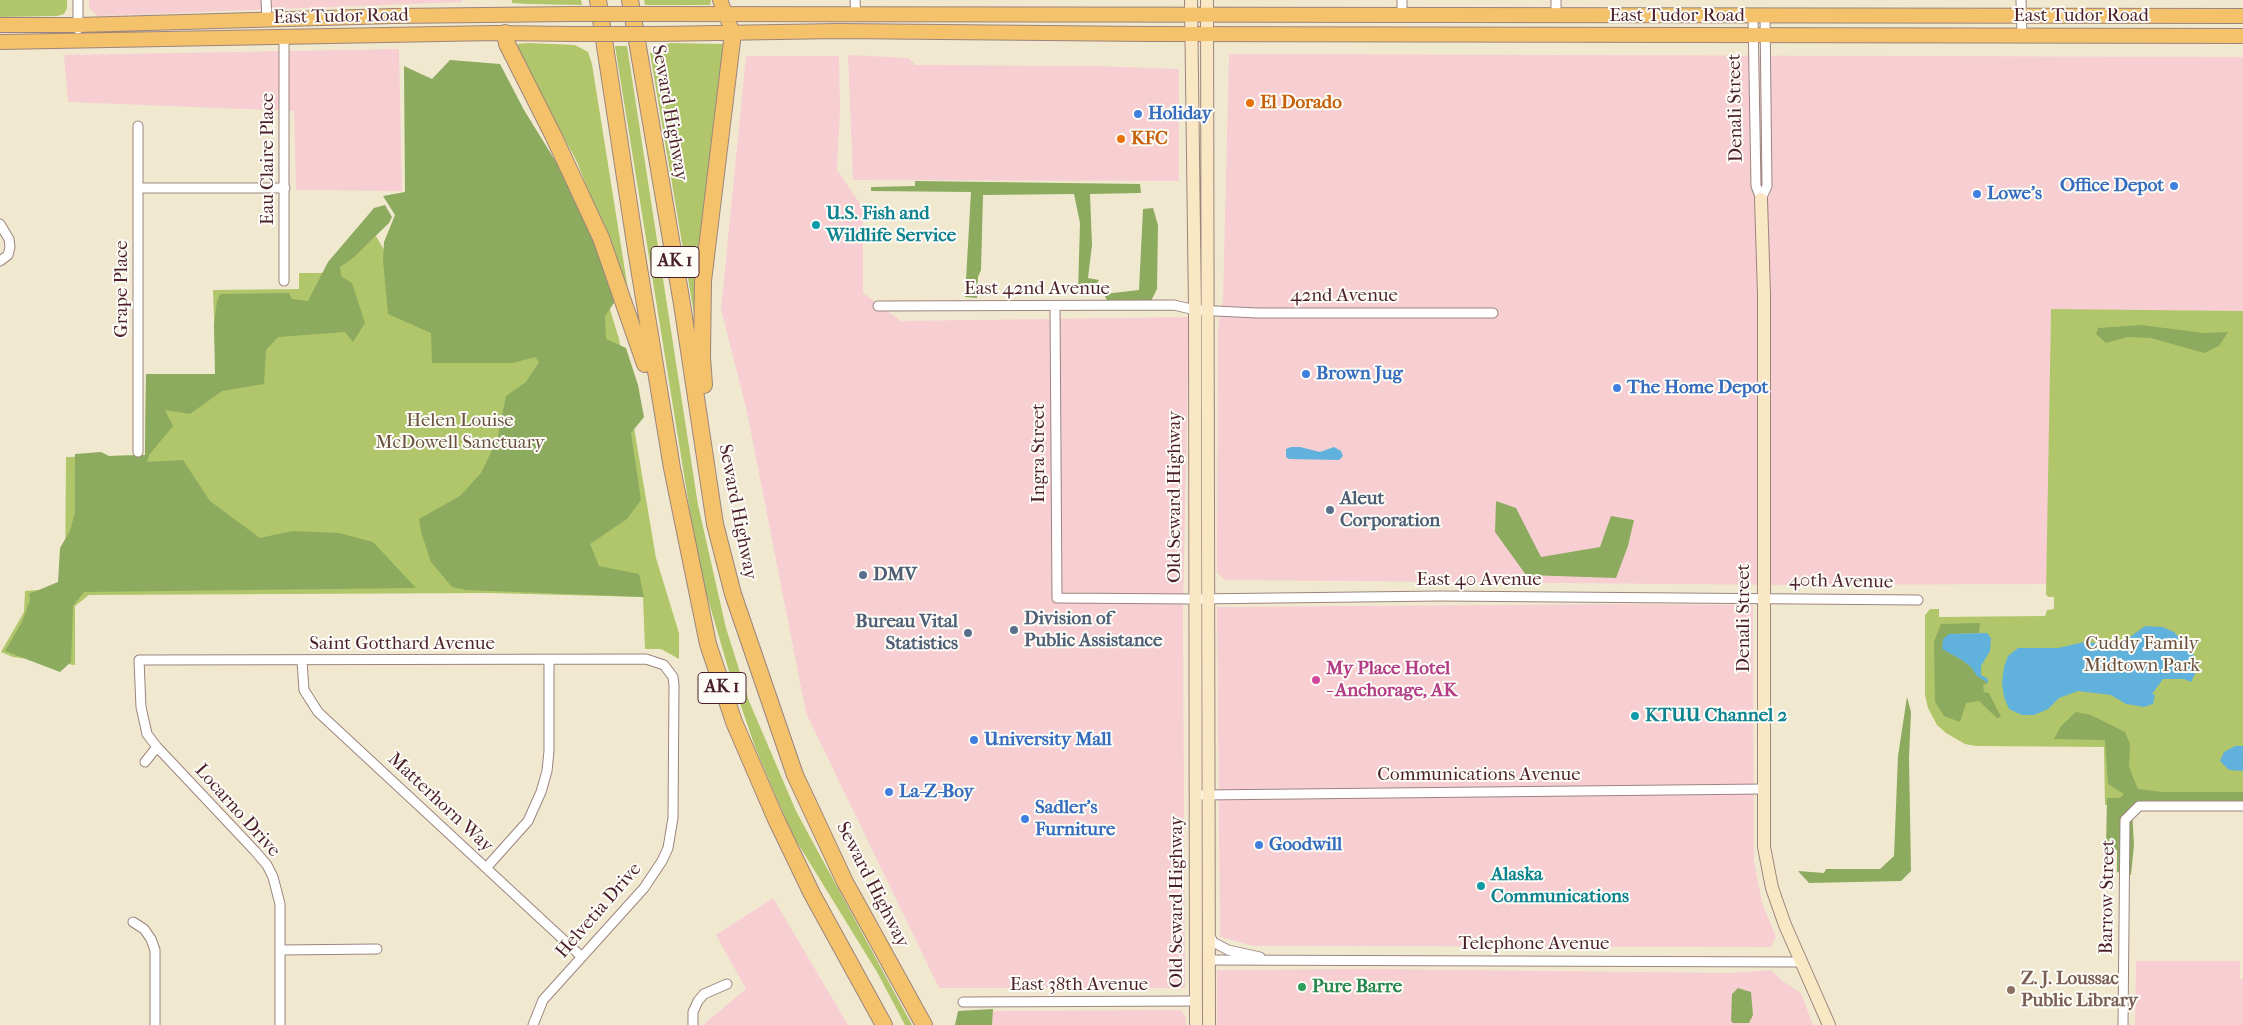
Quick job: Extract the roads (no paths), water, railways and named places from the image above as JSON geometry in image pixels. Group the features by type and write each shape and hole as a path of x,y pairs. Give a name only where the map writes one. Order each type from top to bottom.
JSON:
{"highway":[{"name":"AK 1","path":"598,0 636,250 672,468 708,644 734,722 775,817 812,894 884,1025"},
{"name":"Seward Highway","path":"630,0 682,304 715,524 733,594 795,776 846,882 924,1025"},
{"path":"506,33 508,44 601,238 641,347 672,468"},
{"path":"715,524 702,357 703,281 733,33"}],"main road":[{"path":"720,0 733,33"},
{"name":"Old Seward Highway","path":"1191,0 1194,600 1209,960 1209,1025"},
{"name":"Old Seward Highway","path":"1196,1025 1196,897 1202,795 1208,599 1207,0"},
{"name":"East Tudor Road","path":"0,25 266,20 505,7 573,14 2243,17"},
{"path":"505,7 506,33"},
{"path":"2115,35 2125,23 2215,24 2243,17"},
{"name":"East Tudor Road","path":"0,42 506,33 657,34 838,31 1191,34 2243,36"},
{"name":"Denali Street","path":"1761,199 1764,294 1764,847 1772,888 1785,925 1829,1025"},
{"path":"1196,897 1201,947 1209,960"}],"street":[{"path":"78,0 78,41"},
{"path":"266,0 266,20"},
{"path":"856,0 856,15"},
{"path":"1402,0 1402,15"},
{"path":"1556,0 1556,15"},
{"path":"2021,0 2022,35"},
{"name":"Denali Street","path":"1759,15 1756,186 1761,199"},
{"name":"Eau Claire Place","path":"284,36 284,281"},
{"name":"Grape Place","path":"138,126 138,452"},
{"path":"138,188 285,188"},
{"path":"0,224 7,236 10,247 8,255 0,261"},
{"name":"East 42nd Avenue","path":"878,306 1055,307 1174,305 1194,310"},
{"name":"Ingra Street","path":"1055,307 1057,598"},
{"name":"42nd Avenue","path":"1194,310 1257,313 1493,313"},
{"name":"East 40 Avenue","path":"1057,598 1194,600 1441,596 1763,598"},
{"name":"40th Avenue","path":"1763,598 1918,600"},
{"name":"Saint Gotthard Avenue","path":"139,660 646,660 664,665"},
{"name":"Locarno Drive","path":"139,660 140,707 148,734 157,747 267,865 278,890 280,1025"},
{"path":"486,868 528,821 541,792 549,751 549,660"},
{"name":"Matterhorn Way","path":"302,661 304,690 318,712 582,957"},
{"name":"Helvetia Drive","path":"533,1025 543,1000 649,882 668,848 673,818 674,685 673,677 664,665"},
{"path":"145,762 157,747"},
{"name":"Communications Avenue","path":"1202,795 1763,789"},
{"name":"Barrow Street","path":"2123,1025 2125,820 2139,806 2243,806"},
{"path":"133,922 144,929 152,939 155,950 155,1025"},
{"name":"Telephone Avenue","path":"1208,932 1213,942 1228,950 1258,955 1265,960"},
{"path":"280,950 376,948"},
{"name":"Telephone Avenue","path":"1209,960 1802,962"},
{"path":"693,1025 693,1012 698,1001 704,994 726,984"},
{"name":"East 38th Avenue","path":"963,1002 1196,1001"}],"water":[{"path":"1300,447 1320,452 1334,447 1341,451 1343,456 1339,460 1289,459 1286,457 1286,449"},
{"path":"2145,626 2163,627 2174,632 2192,651 2197,663 2191,682 2184,679 2163,679 2152,694 2155,695 2153,704 2144,707 2126,704 2111,695 2078,691 2059,698 2048,709 2034,715 2022,715 2009,709 2004,697 2002,683 2004,667 2008,656 2018,648 2058,648 2084,642 2119,645"},
{"path":"1987,633 1991,638 1990,651 1981,666 1981,675 1988,679 1988,683 1977,676 1971,667 1962,660 1942,649 1943,639 1949,634"},
{"path":"2235,746 2243,746 2243,771 2229,770 2220,761 2224,752"}],"place":[{"name":"El Dorado","path":"1250,103"},
{"name":"Holiday","path":"1138,114"},
{"name":"KFC","path":"1121,139"},
{"name":"Office Depot","path":"2174,186"},
{"name":"Lowe's","path":"1977,194"},
{"name":"U.S. Fish and Wildlife Service","path":"816,225"},
{"name":"Brown Jug","path":"1306,374"},
{"name":"The Home Depot","path":"1617,388"},
{"name":"Aleut Corporation","path":"1330,510"},
{"name":"DMV","path":"863,575"},
{"name":"Division of Public Assistance","path":"1014,630"},
{"name":"Bureau Vital Statistics","path":"968,633"},
{"name":"My Place Hotel - Anchorage, AK","path":"1316,680"},
{"name":"KTUU Channel 2","path":"1635,716"},
{"name":"University Mall","path":"974,740"},
{"name":"La-Z-Boy","path":"889,792"},
{"name":"Sadler's Furniture","path":"1025,819"},
{"name":"Goodwill","path":"1259,845"},
{"name":"Alaska Communications","path":"1481,886"},
{"name":"Pure Barre","path":"1302,987"},
{"name":"Z. J. Loussac Public Library","path":"2011,990"}],"park label":[{"name":"Helen Louise McDowell Sanctuary","path":"460,432"},
{"name":"Cuddy Family Midtown Park","path":"2142,655"}]}
